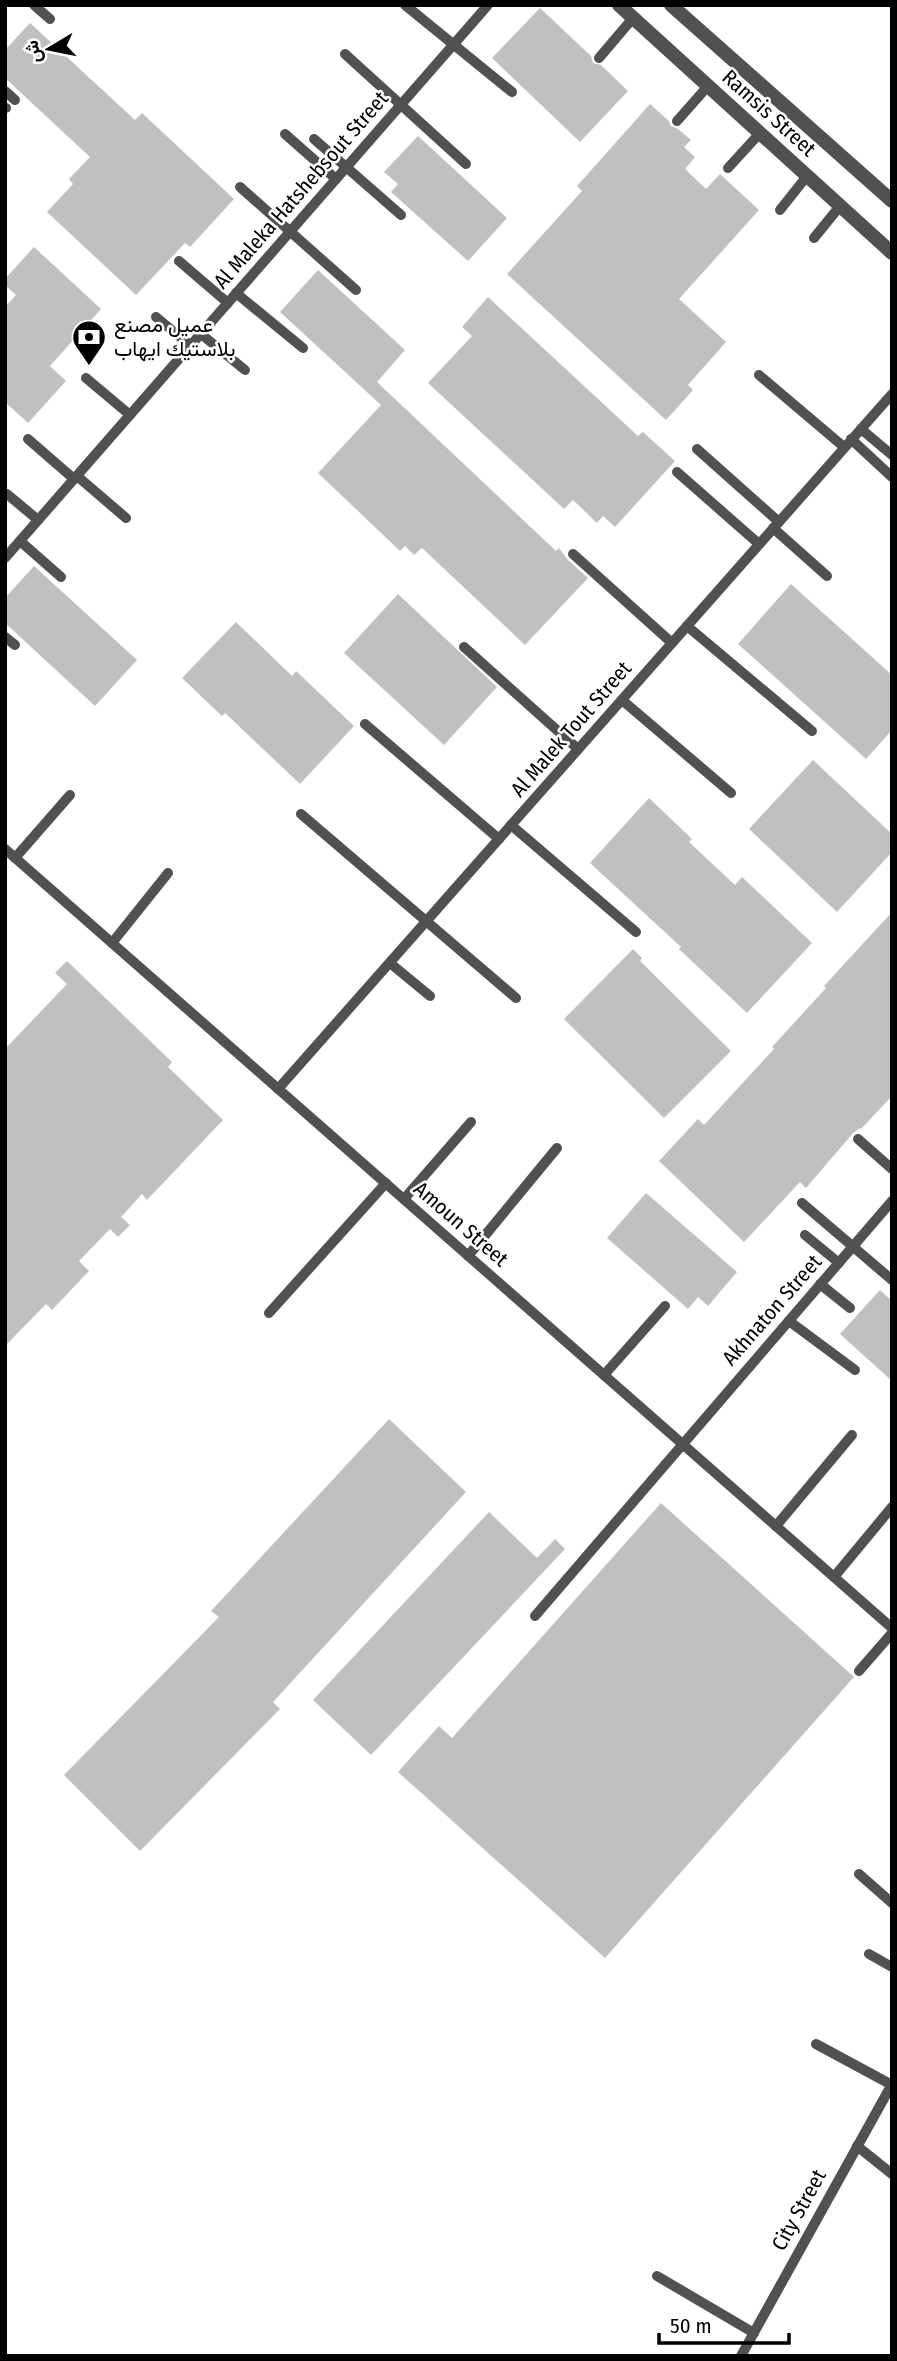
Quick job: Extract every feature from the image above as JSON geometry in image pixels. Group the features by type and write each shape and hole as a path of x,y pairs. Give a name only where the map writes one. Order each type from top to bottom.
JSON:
{"street":[{"name":"Ramsis Street","path":"618,5 892,253"},
{"name":"Ramsis Street","path":"671,5 892,201"}],"lane":[{"path":"34,5 50,19"},
{"path":"405,5 512,92"},
{"name":"Al Maleka Hatshebsout Street","path":"5,558 488,5"},
{"path":"598,58 633,18"},
{"path":"345,54 466,164"},
{"path":"677,121 708,86"},
{"path":"5,92 15,100"},
{"path":"728,168 760,133"},
{"path":"285,134 336,179"},
{"path":"314,139 401,215"},
{"path":"780,210 807,176"},
{"path":"240,187 356,290"},
{"path":"814,238 840,206"},
{"path":"179,261 228,303"},
{"path":"236,293 303,348"},
{"path":"156,317 191,346"},
{"path":"201,334 245,370"},
{"path":"759,375 892,477"},
{"path":"86,378 130,415"},
{"name":"Al Malek Tout Street","path":"278,1089 892,394"},
{"path":"861,429 892,455"},
{"path":"28,439 126,518"},
{"path":"697,449 827,576"},
{"path":"677,472 759,544"},
{"path":"7,494 38,520"},
{"path":"20,541 61,577"},
{"path":"573,554 672,643"},
{"path":"687,626 812,731"},
{"path":"5,637 15,645"},
{"path":"464,648 578,749"},
{"path":"622,700 731,793"},
{"path":"365,724 499,839"},
{"path":"15,858 70,795"},
{"path":"301,814 516,998"},
{"path":"511,825 636,932"},
{"name":"Amoun Street","path":"5,849 834,1577 892,1631"},
{"path":"112,943 168,873"},
{"path":"390,963 430,996"},
{"path":"404,1199 471,1122"},
{"path":"858,1139 892,1169"},
{"path":"468,1256 557,1148"},
{"path":"269,1313 386,1184"},
{"name":"Akhnaton Street","path":"535,1616 892,1201"},
{"path":"802,1203 892,1280"},
{"path":"805,1235 839,1263"},
{"path":"820,1284 850,1308"},
{"path":"604,1375 665,1306"},
{"path":"789,1321 855,1370"},
{"path":"776,1526 852,1434"},
{"path":"834,1577 892,1507"},
{"path":"859,1671 892,1631"},
{"path":"859,1874 892,1903"},
{"path":"869,1954 892,1967"},
{"path":"816,2044 892,2085"},
{"name":"City Street","path":"741,2356 892,2085"},
{"path":"857,2146 892,2174"},
{"path":"657,2276 754,2333"}],"building":[{"path":"540,8 591,56 593,63 601,65 628,91 580,142 492,58"},
{"path":"30,23 135,120 142,113 234,199 190,247 185,243 136,295 47,212 73,184 69,179 90,157 5,78 5,50"},
{"path":"650,104 671,126 691,140 684,147 695,157 685,169 706,189 720,174 759,210 679,299 726,342 688,385 693,390 666,420 507,274 582,191 577,186"},
{"path":"418,136 507,218 468,261 391,192 398,184 384,172"},
{"path":"34,247 101,309 50,366 66,381 28,423 5,402 5,307 16,295 5,285 5,279"},
{"path":"318,270 405,350 377,382 556,551 559,548 588,578 525,645 422,548 414,555 405,546 400,551 318,473 381,405 280,312"},
{"path":"488,297 638,436 643,432 675,461 615,527 603,516 597,523 573,500 564,509 428,383 472,336 462,327"},
{"path":"34,566 137,660 95,706 5,623 5,598"},
{"path":"791,584 892,675 892,730 866,759 738,644"},
{"path":"398,594 497,687 444,745 344,653"},
{"path":"236,622 292,676 296,671 354,726 300,784 225,713 222,716 182,678"},
{"path":"813,760 892,834 892,852 837,912 749,829"},
{"path":"649,798 692,839 689,842 735,885 742,877 812,943 747,1013 679,949 681,947 590,863"},
{"path":"892,912 892,1096 861,1129 853,1133 806,1188 800,1182 744,1242 659,1161 698,1119 704,1125 774,1049 772,1047 826,988 824,986"},
{"path":"633,949 642,958 640,961 731,1051 664,1118 564,1019"},
{"path":"67,961 172,1062 168,1067 223,1120 147,1200 142,1194 121,1217 130,1225 118,1237 110,1229 79,1261 89,1271 52,1310 46,1304 5,1346 5,1049 67,984 55,973"},
{"path":"646,1193 737,1272 708,1306 698,1297 688,1309 607,1238"},
{"path":"880,1290 892,1301 892,1381 840,1334"},
{"path":"389,1419 466,1492 273,1702 280,1709 140,1851 64,1775 219,1617 211,1611"},
{"path":"661,1503 854,1677 605,1958 398,1772 439,1726 452,1738"},
{"path":"489,1512 537,1558 555,1539 565,1549 371,1755 313,1700"}],"place":[{"name":"عميل مصنع بلاستيك ايهاب","path":"89,367"}]}
